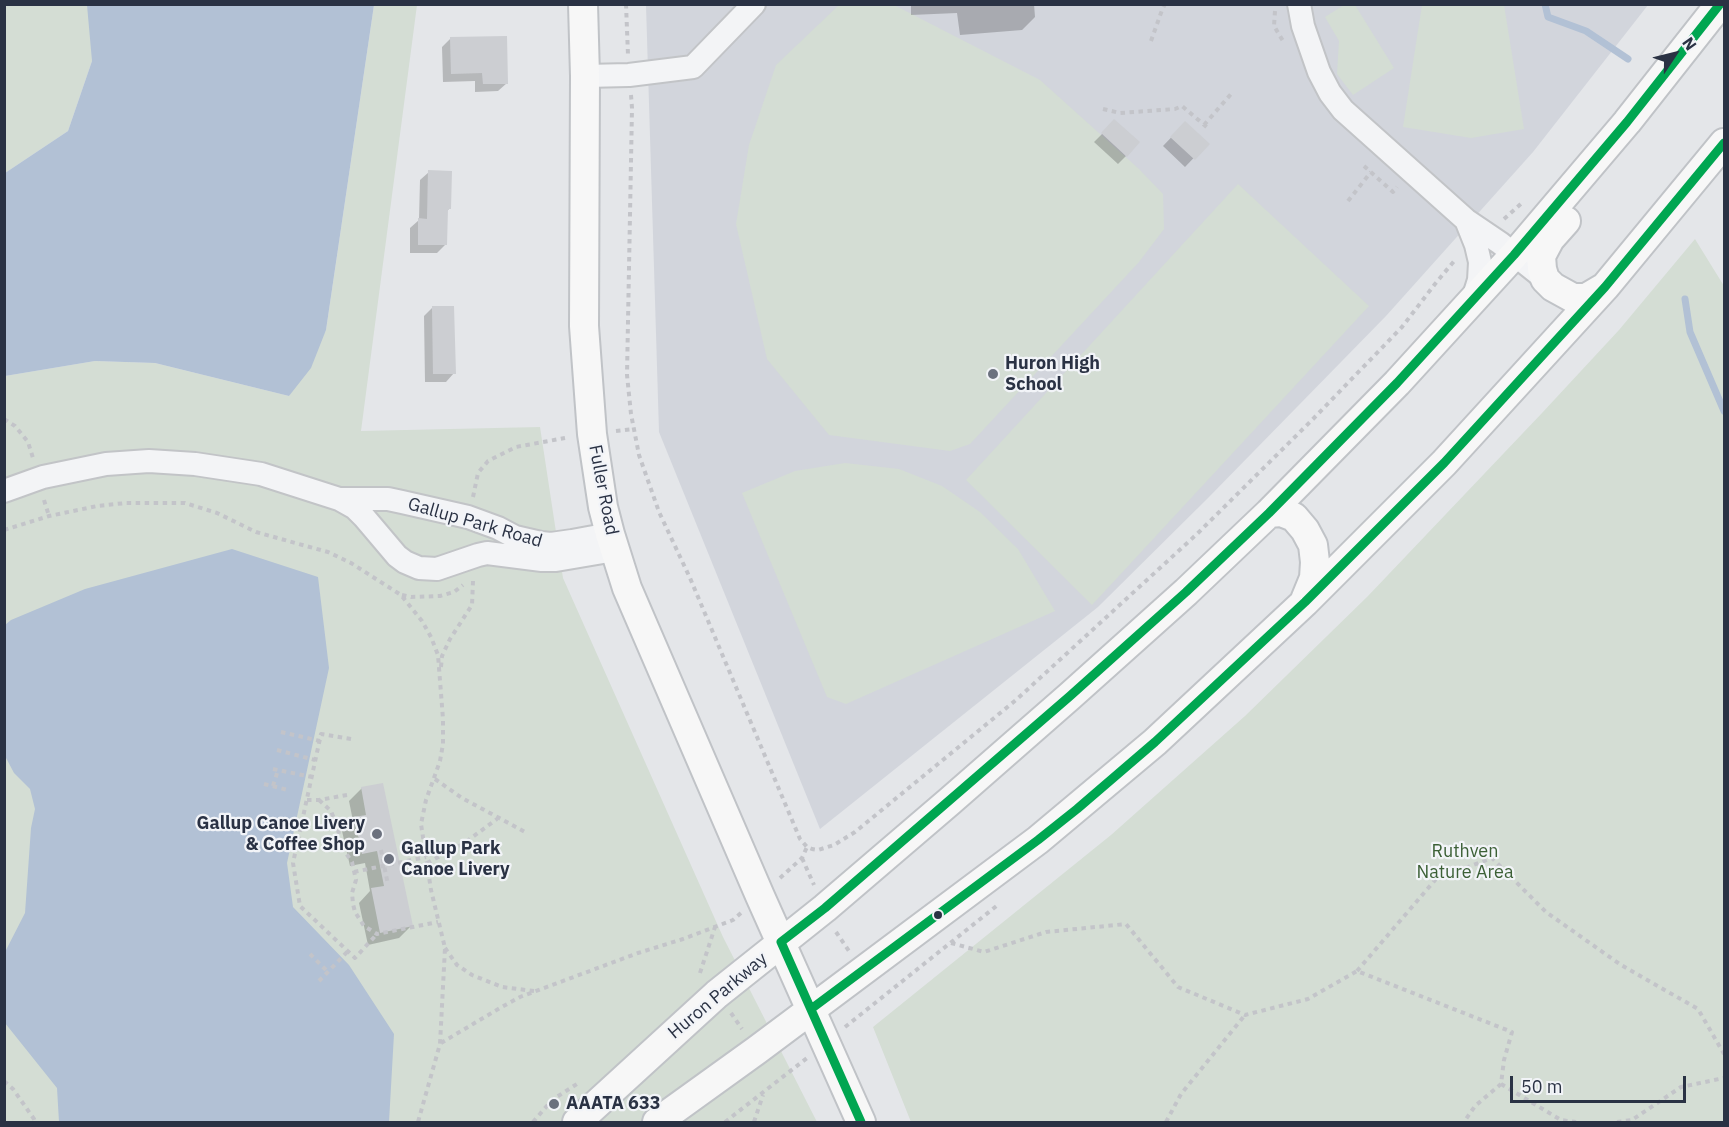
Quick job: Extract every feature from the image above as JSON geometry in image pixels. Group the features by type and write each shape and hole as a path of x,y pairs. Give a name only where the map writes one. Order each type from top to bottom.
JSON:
{"main road":[{"name":"Fuller Road","path":"583,4 584,326 592,434 603,507 627,588 861,1122"},
{"name":"Huron Parkway","path":"577,1122 717,994 825,908 1019,741 1186,592 1269,513 1397,383 1514,255 1627,122 1720,4"},
{"path":"1605,287 1586,298 1573,298 1553,287 1545,279 1541,256 1550,239 1618,158 1627,122"},
{"path":"657,1122 1038,840 1155,742 1305,602 1444,463 1605,287 1725,143"},
{"path":"1269,513 1281,512 1294,517 1305,530 1313,545 1316,562 1314,578 1305,602"}],"lane":[{"path":"585,76 629,75 693,67 754,4"},
{"path":"1299,4 1309,49 1330,93 1343,110 1466,220 1500,243 1545,279"},
{"path":"1466,220 1480,261 1479,280 1472,301"},
{"name":"Gallup Park Road","path":"4,491 64,471 106,464 149,461 195,464 261,474 339,498 364,517 397,556 419,568 437,569 487,553 556,560 612,542"},
{"name":"Gallup Park Road","path":"339,498 388,499 402,502 468,517 515,537 541,543 612,542"}],"path":[{"path":"626,4 632,108 627,375 633,429 658,512 690,578 800,839 807,847 818,850 825,848 855,832 1016,700 1197,534 1353,378 1402,327 1454,262 1456,255"},
{"path":"1151,40 1166,4"},
{"path":"1204,125 1231,94"},
{"path":"1103,109 1120,113 1176,109 1182,106 1209,129"},
{"path":"1364,166 1393,192 1400,184"},
{"path":"1348,201 1371,172"},
{"path":"612,432 633,429"},
{"path":"4,530 49,516 97,506 126,502 185,503 217,513 256,532 328,552 351,563 401,595 422,621 438,654 444,719 443,744 421,824 438,922 445,948 440,1044 418,1122"},
{"path":"281,732 320,741"},
{"path":"351,739 321,734 293,864 300,906 355,958 377,934 438,922"},
{"path":"277,750 315,760"},
{"path":"273,786 275,769 312,777"},
{"path":"435,779 462,798 527,833"},
{"path":"264,784 288,790"},
{"path":"307,800 347,795"},
{"path":"319,800 332,811 341,846 352,862 356,880 352,899 355,912 364,926 377,934"},
{"path":"427,863 463,844 497,818"},
{"path":"793,866 807,847"},
{"path":"381,850 388,885"},
{"path":"354,872 426,857"},
{"path":"801,858 806,868"},
{"path":"1166,1122 1181,1094 1245,1015 1308,999 1357,971 1436,879 1492,858 1546,912 1621,965 1698,1009 1725,1054"},
{"path":"440,1044 500,1008 535,991 638,953 684,939 737,916"},
{"path":"951,943 984,952 1046,932 1126,924 1178,987 1245,1015"},
{"path":"701,971 715,927"},
{"path":"836,931 855,960"},
{"path":"445,948 457,964 472,975 502,987 535,991"},
{"path":"319,981 348,951"},
{"path":"310,954 328,972"},
{"path":"1357,971 1512,1032 1504,1060 1501,1084 1475,1106 1464,1122"},
{"path":"851,1022 886,995"},
{"path":"729,1010 742,1029"},
{"path":"773,1074 778,1080"},
{"path":"725,1122 785,1076"},
{"path":"1617,1122 1632,1120 1680,1087 1725,1078"},
{"path":"4,1081 13,1089 35,1122"},
{"path":"1501,1084 1561,1120 1576,1122"},
{"path":"754,1122 764,1093"}],"shaded area":[{"name":"Huron High School","path":"646,5 1648,5 1533,152 1386,316 1208,498 1098,607 820,829 659,432"}],"green space":[{"path":"5,5 91,5 92,61 68,131 5,173"},
{"path":"374,5 417,5 361,431 540,427 563,578 723,937 817,1122 5,1122 5,376 95,361 155,363 289,396 326,330"},
{"path":"839,5 894,5 1040,80 1139,169 1163,194 1164,229 1139,262 970,444 950,451 829,435 767,359 736,224 749,145 776,65"},
{"path":"1344,5 1355,5 1394,68 1353,95 1337,74 1339,41 1325,17"},
{"path":"1422,5 1504,5 1524,129 1471,138 1403,127"},
{"path":"1238,184 1369,306 1092,605 966,480"},
{"name":"Ruthven Nature Area","path":"1695,239 1724,286 1724,1122 911,1122 873,1027 1111,835 1245,716 1368,596 1542,413 1619,330"},
{"path":"845,463 899,469 942,486 980,512 1018,549 1055,611 846,704 827,697 742,493 795,471"}],"water":[{"path":"87,5 374,5 326,330 311,368 289,396 155,363 95,361 5,376 5,173 68,131 92,61"},
{"path":"232,549 318,577 329,668 287,863 293,907 349,965 394,1034 389,1122 59,1122 57,1088 5,1023 5,952 25,913 31,828 35,809 30,789 14,773 5,756 5,625 11,620 85,589"}],"building":[{"path":"507,36 508,84 483,84 482,73 451,74 450,37"},
{"path":"1114,119 1140,142 1127,157 1101,133"},
{"path":"1185,121 1210,144 1195,160 1170,137"},
{"path":"428,170 452,171 447,245 418,245 418,218 427,219"},
{"path":"432,306 454,306 456,374 433,374"},
{"name":"Gallup Park Canoe Livery","path":"383,783 413,926 380,933 371,888 384,886 377,851 362,854 354,817 366,815 361,787"}],"waterway":[{"path":"1545,4 1548,17 1586,31 1628,59"},
{"path":"1685,299 1690,332 1724,411"}],"transit line":[{"path":"861,1122 781,942 825,908 1070,696 1186,592 1269,513 1397,383 1514,255 1627,122 1720,4"},
{"path":"811,1009 1077,809 1155,742 1305,602 1444,463 1605,287 1724,143"}],"place":[{"name":"Huron High School","path":"993,374"},
{"name":"Gallup Canoe Livery & Coffee Shop","path":"377,834"},
{"name":"Gallup Park Canoe Livery","path":"389,859"},
{"name":"AAATA 633","path":"554,1104"}]}
